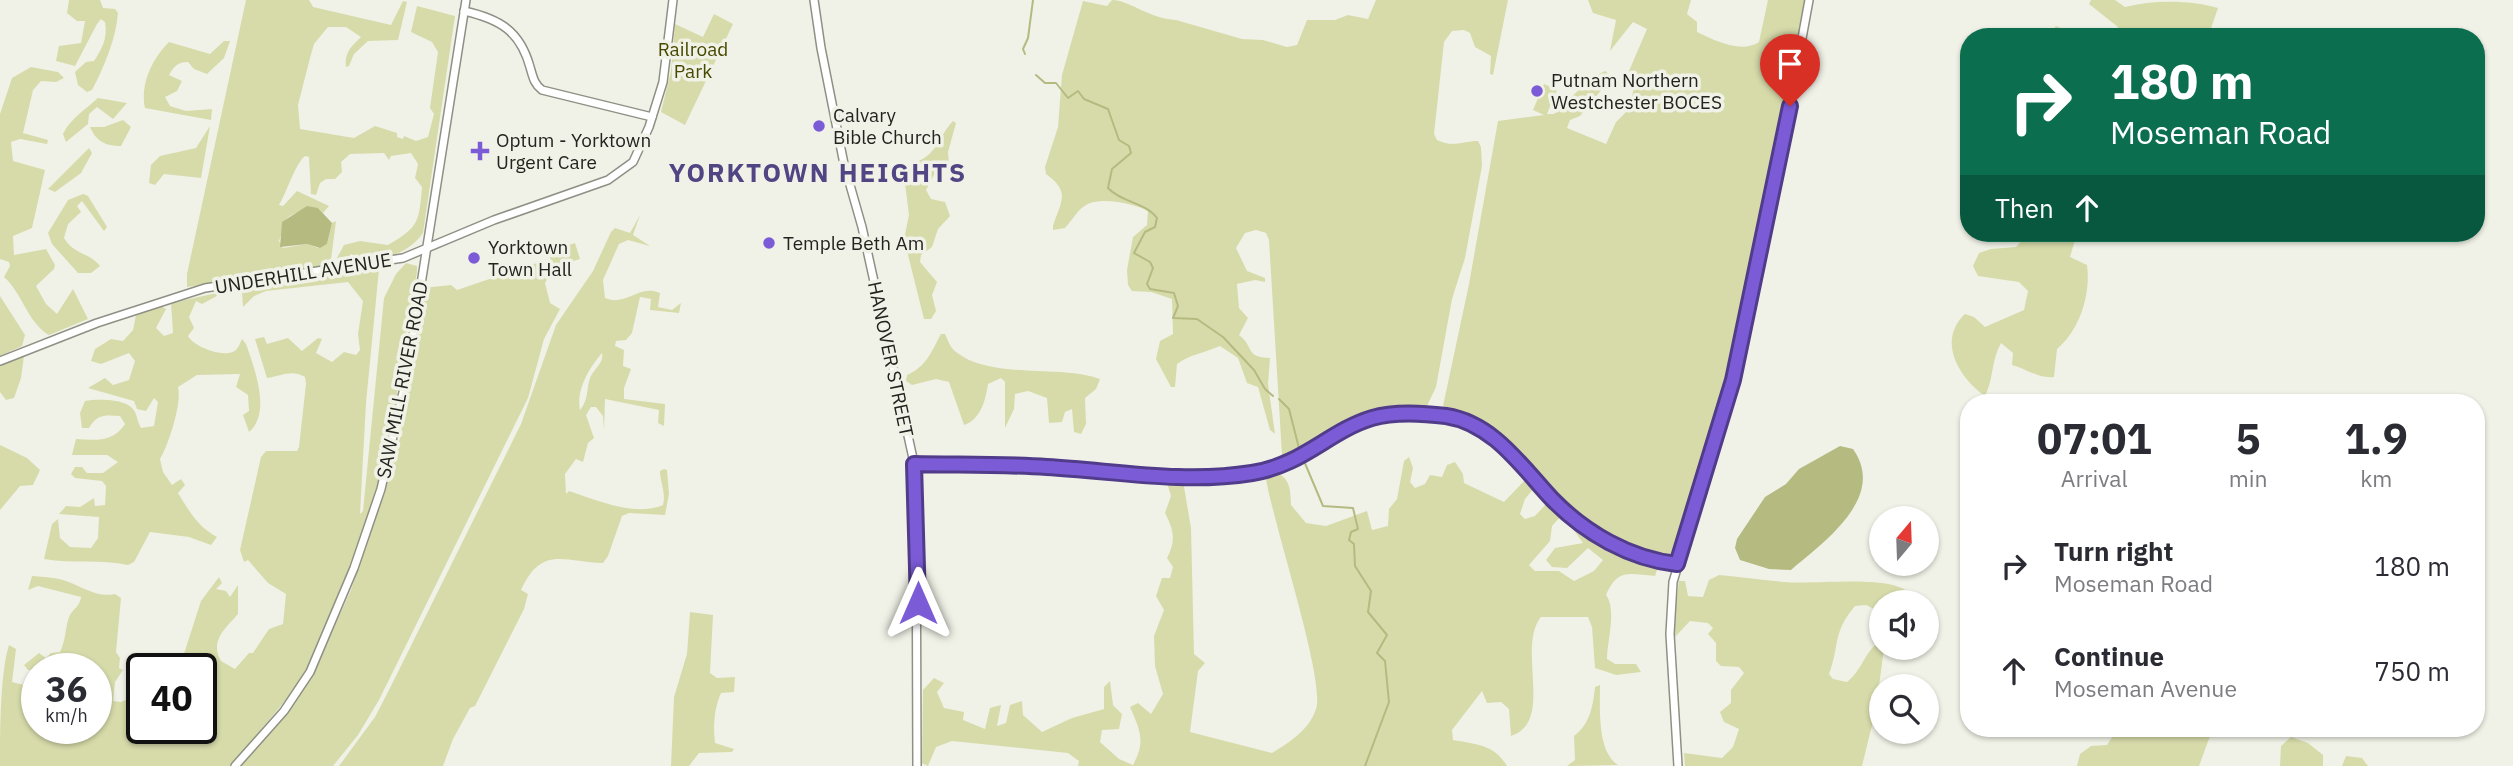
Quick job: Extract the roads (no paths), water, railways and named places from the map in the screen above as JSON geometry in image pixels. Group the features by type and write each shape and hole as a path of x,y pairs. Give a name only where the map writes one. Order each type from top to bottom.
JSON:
{"street":[{"name":"SAW MILL RIVER ROAD","path":"235,766 302,686 354,568 375,509 394,438 466,0"},
{"name":"UNDERHILL AVENUE","path":"0,362 97,323 205,288 403,258 621,173 633,162 663,82 673,0"},
{"name":"HANOVER STREET","path":"814,0 844,164 862,227 914,464 918,528 917,766"},
{"path":"1678,766 1670,634 1677,564 1733,380 1775,186 1809,0"},
{"path":"464,11 497,20 514,32 525,51 534,81 542,90 652,117"},
{"path":"403,258 416,262 423,269"},
{"path":"914,464 1044,466 1139,478 1220,477 1278,467 1317,449 1357,424 1389,414 1447,416 1476,427 1509,451 1554,500 1601,539 1637,554 1677,564"}],"waterway":[{"path":"1025,54 1023,49 1028,38 1033,0"},
{"path":"1036,75 1045,83 1056,83 1068,98 1078,91 1084,99 1108,109 1119,140 1129,146 1131,153 1112,169 1108,188 1157,218 1155,227 1145,232 1134,253 1150,262 1153,268 1147,284 1150,289 1174,293 1178,306 1173,318 1197,319 1223,337 1254,370 1265,389 1273,396"},
{"path":"1279,399 1289,409 1300,452"},
{"path":"1304,461 1323,506 1353,508 1358,529 1351,532 1349,540 1354,544 1355,566 1371,591 1368,612 1387,635 1377,653 1385,661 1389,702 1365,766"}],"place":[{"name":"Putnam Northern Westchester BOCES","path":"1537,91"},
{"name":"Calvary Bible Church","path":"819,126"},
{"name":"Optum - Yorktown Urgent Care","path":"480,151"},
{"name":"Temple Beth Am","path":"769,243"},
{"name":"Yorktown Town Hall","path":"474,258"}],"district":[{"name":"YORKTOWN HEIGHTS","path":"818,173"}],"park label":[{"name":"Railroad Park","path":"693,60"}]}
